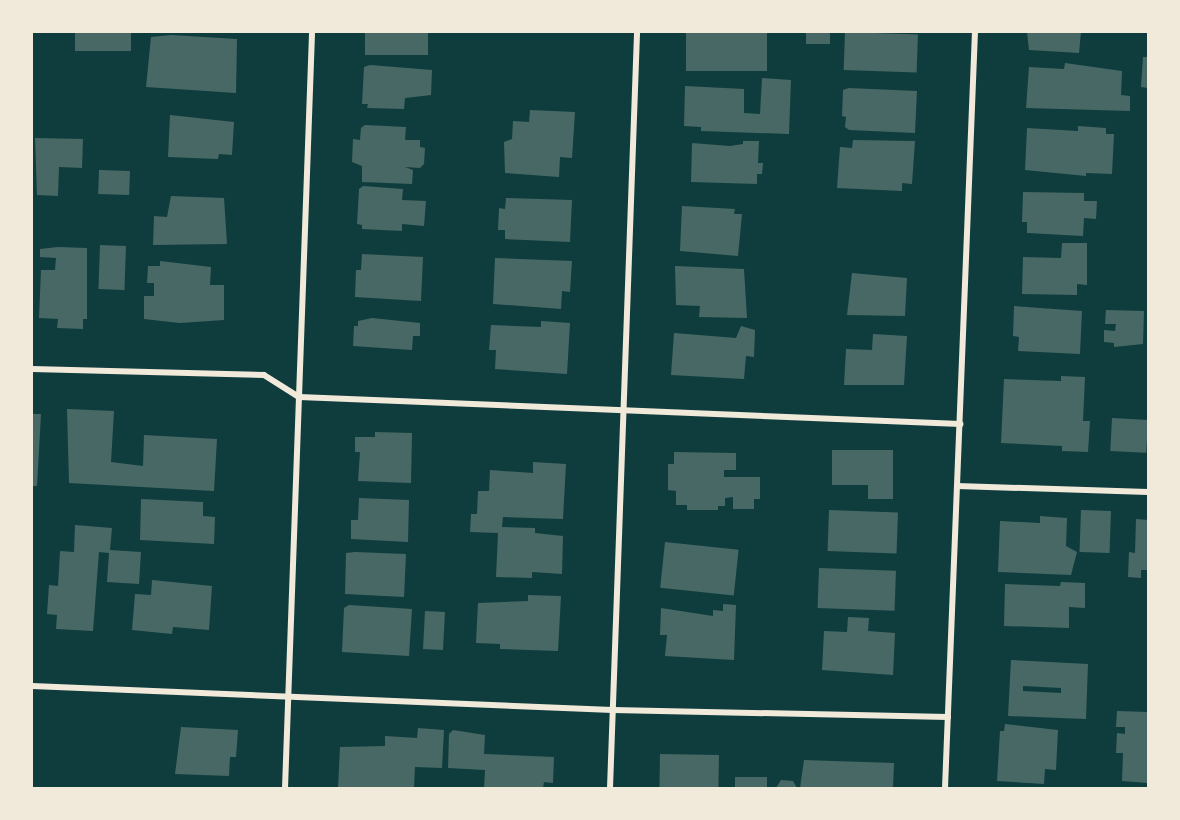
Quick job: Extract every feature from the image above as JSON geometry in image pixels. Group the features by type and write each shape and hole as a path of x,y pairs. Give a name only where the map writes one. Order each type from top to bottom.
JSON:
{"street":[{"path":"285,789 312,32"},
{"path":"610,789 637,32"},
{"path":"945,789 975,32"},
{"path":"32,369 264,375 299,397 960,424"},
{"path":"957,486 1149,492"},
{"path":"32,686 613,710 948,717"}],"building":[{"path":"75,32 131,32 131,51 75,51"},
{"path":"365,32 428,32 428,55 365,55"},
{"path":"686,32 767,32 767,71 686,71"},
{"path":"806,32 830,32 830,44 806,44"},
{"path":"845,32 918,35 917,73 844,70"},
{"path":"1027,32 1081,32 1079,53 1029,50"},
{"path":"171,35 237,39 236,93 146,87 151,37"},
{"path":"1143,57 1148,57 1148,88 1141,87"},
{"path":"1065,63 1122,71 1121,95 1130,96 1130,111 1026,108 1029,67 1064,69"},
{"path":"370,65 432,70 431,95 405,98 404,109 367,108 368,104 362,104 364,67"},
{"path":"762,78 791,80 789,134 701,131 701,127 684,126 685,86 744,89 744,113 760,114"},
{"path":"849,88 917,91 915,133 849,130 845,127 846,117 842,116 843,90"},
{"path":"530,110 575,112 572,158 560,157 559,177 505,173 504,142 512,139 513,121 529,122"},
{"path":"170,115 234,122 232,155 219,154 218,159 168,157"},
{"path":"365,125 406,127 405,140 420,140 420,147 425,148 424,164 420,168 405,167 413,170 412,184 362,182 362,166 352,162 353,139 360,140 361,128"},
{"path":"1078,126 1106,128 1106,134 1114,134 1112,174 1086,173 1086,176 1025,170 1027,128 1078,131"},
{"path":"35,138 83,139 82,168 59,167 58,196 37,195"},
{"path":"853,140 915,141 912,184 902,183 902,191 837,188 840,147 852,148"},
{"path":"743,141 759,141 758,163 763,163 762,174 757,174 757,184 691,182 692,143 730,146 743,144"},
{"path":"99,170 130,171 129,195 98,194"},
{"path":"363,186 403,189 402,200 426,201 424,226 402,224 402,231 362,229 362,225 357,224 359,189"},
{"path":"1023,192 1084,193 1084,201 1097,201 1096,219 1084,218 1083,236 1027,233 1027,222 1022,222"},
{"path":"171,196 224,198 227,244 153,245 154,216 167,217"},
{"path":"506,198 572,200 570,242 505,239 505,230 498,230 499,208 505,209"},
{"path":"682,206 735,209 734,214 742,214 738,256 680,251"},
{"path":"1062,243 1087,243 1087,285 1077,284 1077,295 1022,294 1023,257 1061,258"},
{"path":"100,245 126,246 124,290 98,289"},
{"path":"87,248 87,319 83,319 83,329 57,328 58,319 39,318 41,270 55,270 56,258 40,257 40,249"},
{"path":"362,254 423,257 421,301 355,297 356,270 361,270"},
{"path":"495,258 572,261 570,292 562,291 561,309 493,304"},
{"path":"160,261 211,267 210,285 224,285 224,320 180,323 144,319 144,296 154,296 154,283 147,283 148,266 160,266"},
{"path":"675,266 744,269 747,318 699,317 700,306 676,305"},
{"path":"852,273 907,278 905,316 847,315"},
{"path":"1014,306 1082,311 1080,354 1018,351 1019,337 1013,336"},
{"path":"1106,310 1144,311 1143,344 1114,347 1114,343 1104,342 1104,330 1115,331 1116,324 1105,324"},
{"path":"372,318 420,323 420,336 413,336 412,350 353,346 354,326 358,326 358,321"},
{"path":"541,321 570,323 567,374 495,369 496,350 489,350 491,325 541,327"},
{"path":"741,326 755,330 754,357 746,356 744,379 671,375 674,333 736,338"},
{"path":"873,334 907,336 904,385 844,385 846,349 872,350"},
{"path":"1061,376 1085,377 1083,421 1090,421 1088,452 1062,451 1062,446 1001,443 1004,379 1061,381"},
{"path":"67,409 114,411 111,462 143,466 144,435 217,439 214,491 69,483"},
{"path":"32,414 41,414 37,486 32,486"},
{"path":"1112,418 1148,420 1146,453 1110,451"},
{"path":"375,432 412,433 411,483 358,481 360,452 355,452 355,437 375,437"},
{"path":"832,450 893,450 893,499 868,499 868,485 832,485"},
{"path":"674,452 736,453 736,470 724,470 724,477 760,477 760,499 754,499 754,509 733,509 733,497 725,498 725,506 718,506 718,510 687,510 687,505 676,505 676,491 668,490 668,464 674,464"},
{"path":"533,462 566,464 563,519 503,517 502,527 535,528 535,533 563,536 562,574 532,572 532,578 496,577 498,533 470,532 471,514 477,514 478,491 489,491 490,470 533,473"},
{"path":"359,498 409,500 408,542 351,539 351,520 358,520"},
{"path":"141,499 203,502 203,516 215,517 214,544 140,540"},
{"path":"829,510 898,512 897,553 828,551"},
{"path":"1081,510 1111,511 1110,553 1080,552"},
{"path":"1040,516 1067,518 1066,546 1077,552 1071,575 998,572 1000,521 1040,523"},
{"path":"1136,519 1148,520 1148,570 1141,570 1141,578 1128,577 1129,552 1135,553"},
{"path":"75,525 112,528 110,550 141,552 139,584 107,582 109,553 99,552 93,631 56,629 57,615 47,614 49,585 58,586 60,551 74,552"},
{"path":"665,542 739,550 734,595 660,588"},
{"path":"346,553 406,554 404,597 345,594"},
{"path":"819,568 896,571 895,611 818,608"},
{"path":"152,580 212,586 209,630 173,627 172,634 132,630 135,594 151,595"},
{"path":"1061,582 1085,583 1085,608 1069,607 1069,628 1004,626 1005,584 1060,586"},
{"path":"528,595 561,596 558,651 500,649 500,644 476,643 478,603 528,601"},
{"path":"723,604 736,605 734,660 665,656 667,635 660,635 661,608 713,616 713,610 723,611"},
{"path":"349,605 412,609 409,656 342,652 344,608"},
{"path":"425,611 445,612 443,650 423,649"},
{"path":"848,617 869,618 868,631 895,633 893,675 822,670 824,631 847,632"},
{"path":"1011,660 1088,664 1086,719 1008,716","holes":["1023,686 1061,688 1061,693 1023,691"]},
{"path":"1117,711 1148,712 1148,783 1122,781 1123,753 1116,753 1117,733 1125,734 1125,727 1116,727"},
{"path":"1005,724 1058,730 1056,770 1045,769 1044,784 997,781 1000,731 1004,731"},
{"path":"181,727 238,730 236,757 230,757 229,776 175,774"},
{"path":"418,728 444,730 442,768 415,767 414,788 338,788 340,747 385,746 385,736 417,738"},
{"path":"453,730 485,735 484,754 554,757 553,783 544,782 543,788 484,788 485,770 448,768 449,734"},
{"path":"660,754 719,755 718,788 659,788"},
{"path":"804,760 894,763 893,788 800,788"},
{"path":"735,777 767,777 767,788 735,788"},
{"path":"781,780 793,781 797,788 776,788"}]}
